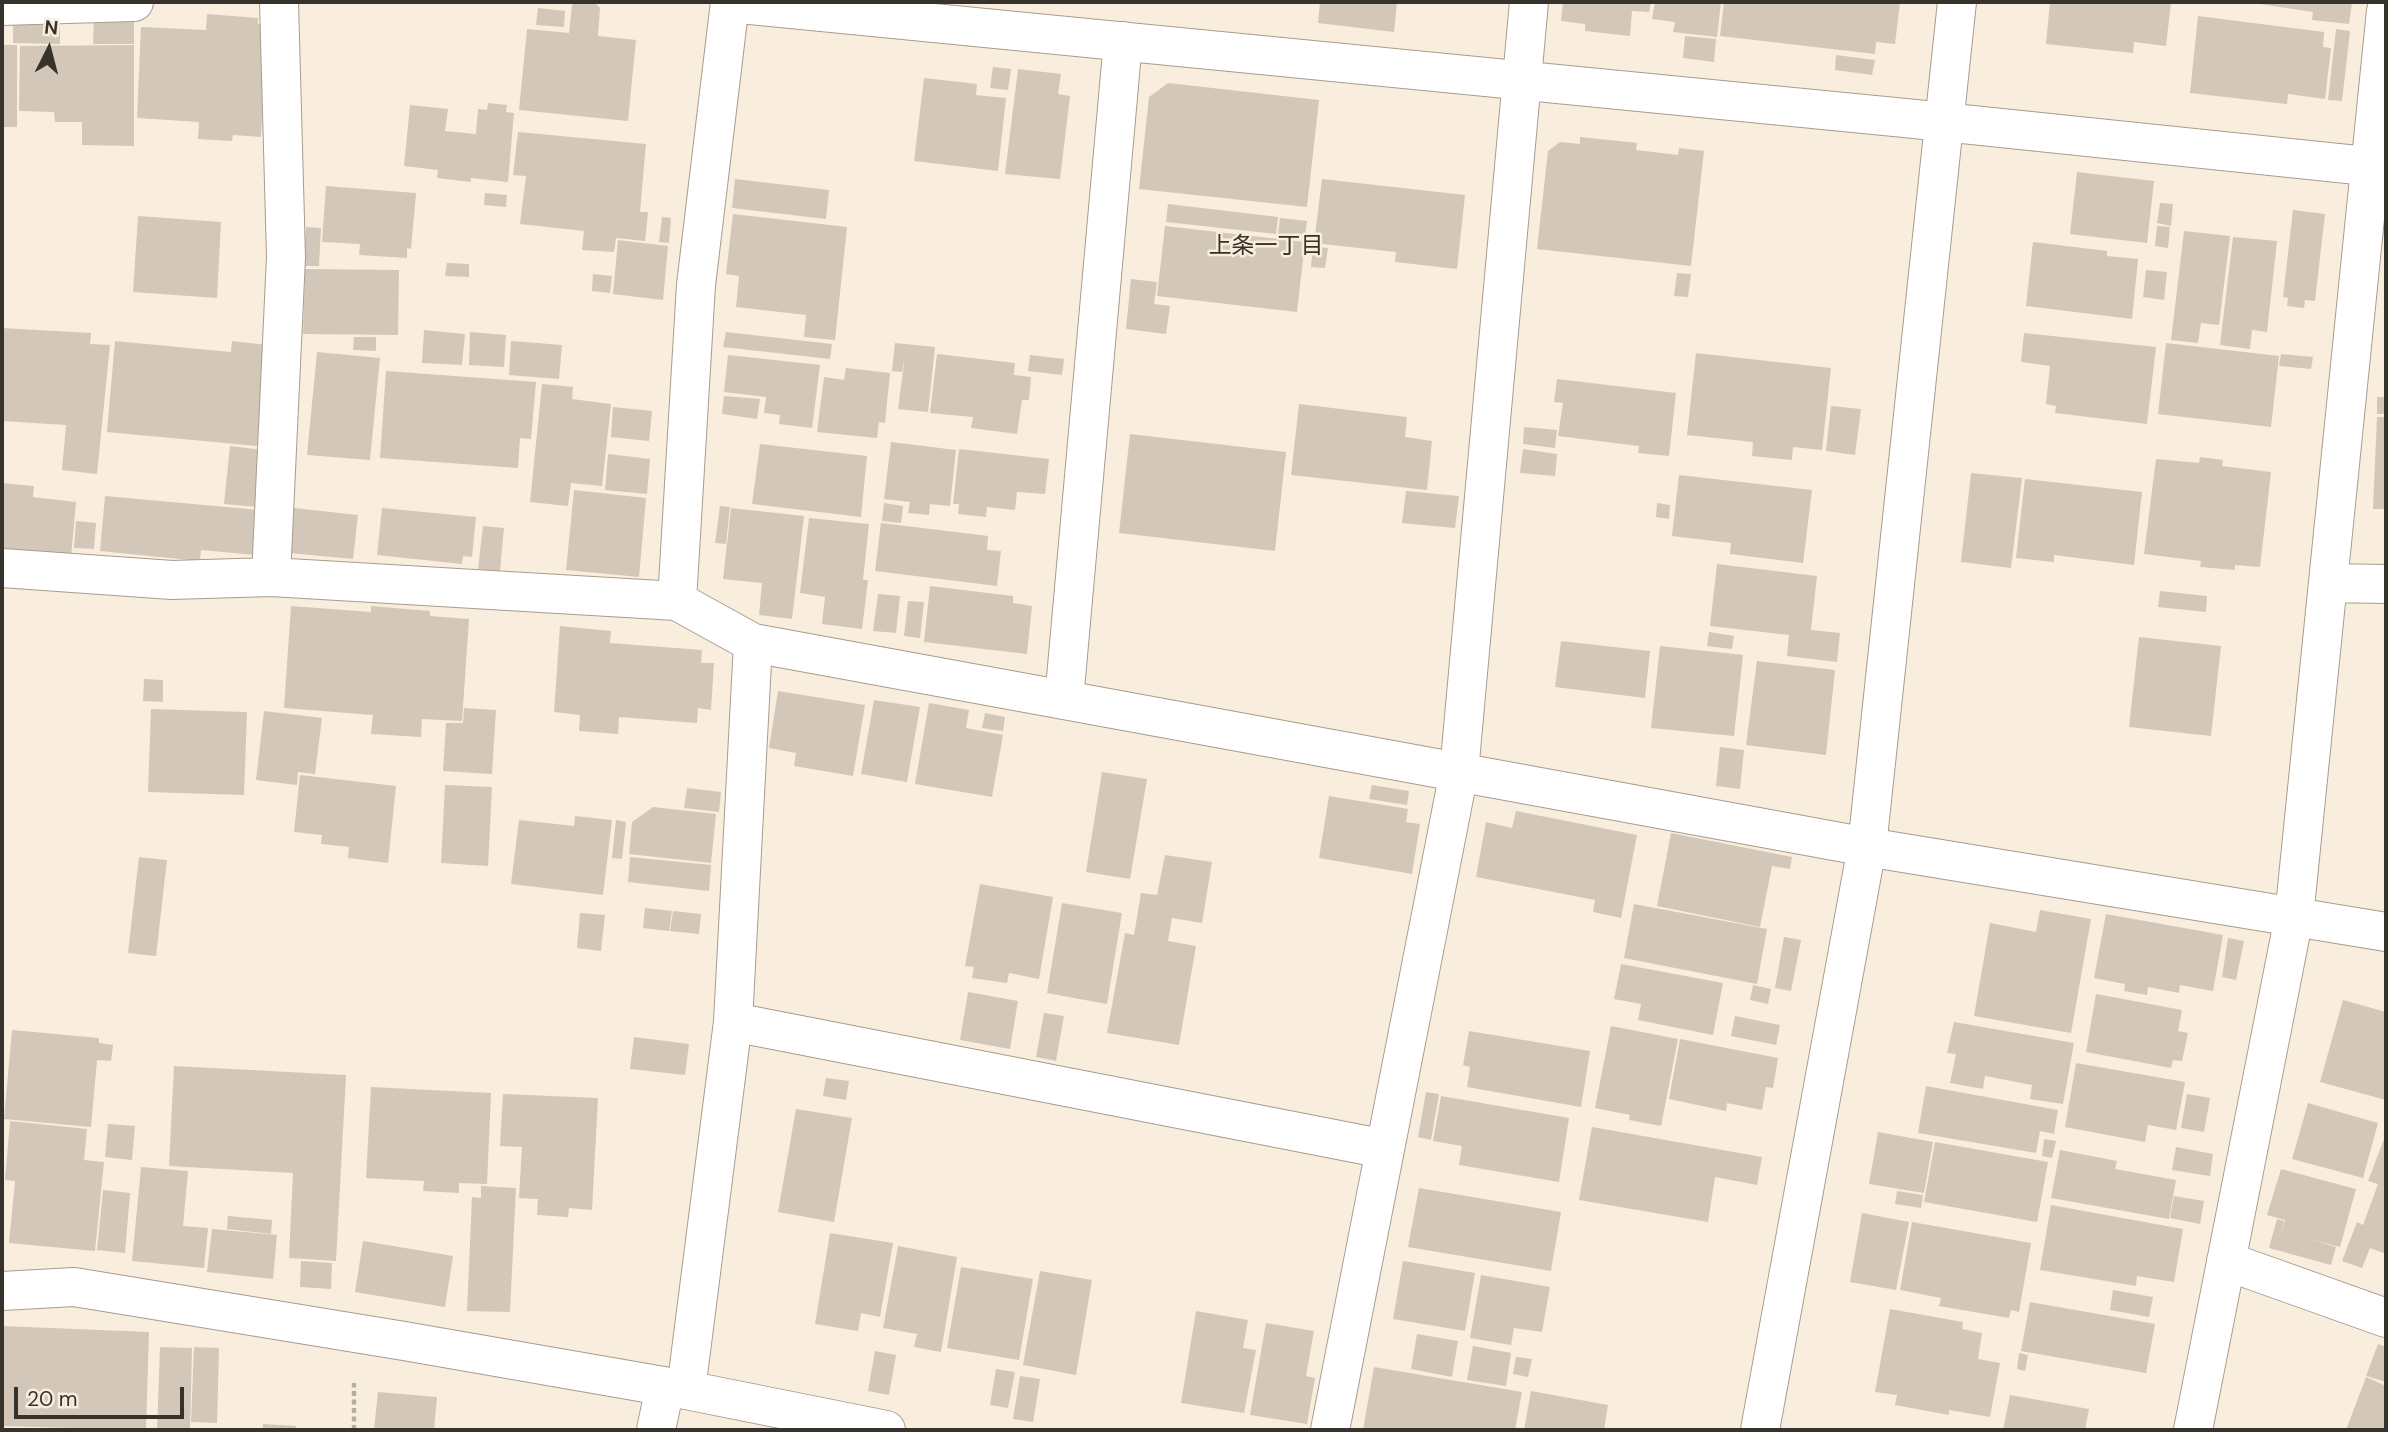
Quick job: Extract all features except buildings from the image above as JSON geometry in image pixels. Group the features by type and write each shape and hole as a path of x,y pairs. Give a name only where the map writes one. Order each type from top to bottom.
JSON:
{"street":[{"path":"2,6 134,2"},
{"path":"271,577 286,257 279,2"},
{"path":"677,601 696,285 730,2 2379,167"},
{"path":"1330,1430 1459,772 1529,2"},
{"path":"1760,1430 1867,847 1957,2"},
{"path":"2193,1430 2294,917 2328,583 2379,167 2386,11"},
{"path":"1063,700 1124,41"},
{"path":"2,568 172,580 271,577 677,601 753,643 1867,847 2386,932"},
{"path":"2328,583 2386,584"},
{"path":"656,1430 676,1389 733,1022 753,643"},
{"path":"733,1022 1385,1149"},
{"path":"2226,1261 2386,1318"},
{"path":"2,1291 74,1287 404,1341 676,1389 886,1430"}],"district":[{"name":"上条一丁目","path":"1266,247"}]}
